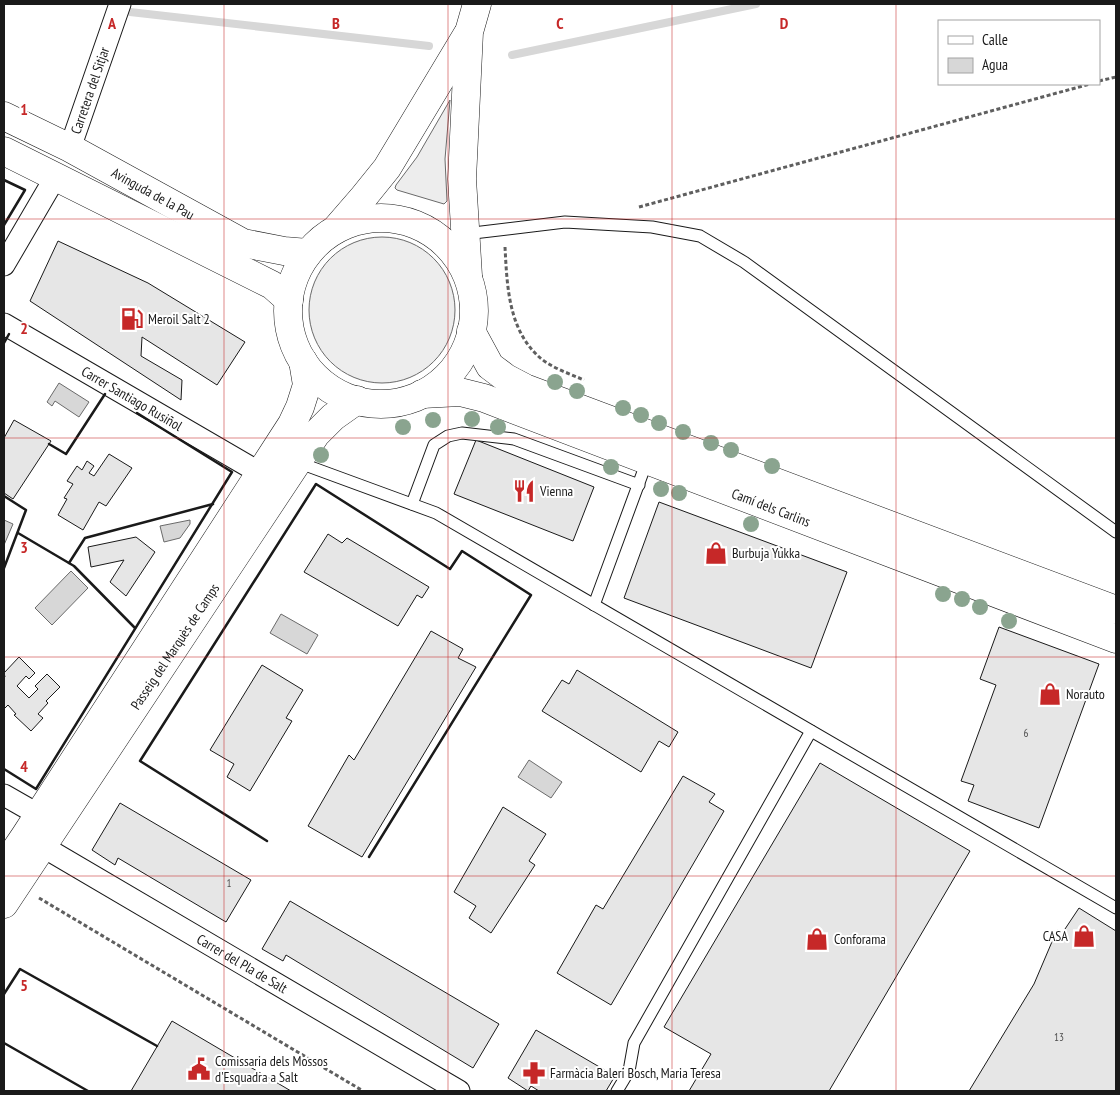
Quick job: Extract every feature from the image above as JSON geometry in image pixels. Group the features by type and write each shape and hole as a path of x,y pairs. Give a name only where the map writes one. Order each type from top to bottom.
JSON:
{"main road":[{"path":"469,282 453,253 442,241 428,231 398,219 364,219 334,231 315,244 308,253 296,272 292,283 288,318 290,330 303,362 310,370 327,386 357,400 390,403 412,398 436,385 449,374 459,361 471,331 474,306 469,282 462,179 469,32 477,4"},
{"path":"334,231 387,168 469,32"},
{"name":"Avinguda de la Pau","path":"4,116 70,148 243,243 284,251 308,253"},
{"name":"Avinguda de la Pau","path":"4,151 272,286 289,300"},
{"name":"Camí dels Carlins","path":"471,331 490,366 524,388 1116,610"},
{"name":"Passeig del Marquès de Camps","path":"7,874 292,424 307,385 303,362"},
{"name":"Camí dels Carlins","path":"422,394 460,392 484,398 643,473 1116,639"},
{"name":"Passeig del Marquès de Camps","path":"35,832 264,514 316,434 333,416 357,400"}],"street":[{"name":"Carretera del Sitjar","path":"70,148 120,4"},
{"path":"4,265 56,176"},
{"name":"Carrer Santiago Rusiñol","path":"4,324 260,472"},
{"name":"Carrer del Pla de Salt","path":"4,795 35,832 459,1091"}],"lane":[{"path":"465,234 565,222 652,227 700,236 744,262 1116,532"},
{"path":"412,504 434,445 448,436 462,433 514,439 643,473 594,605"},
{"path":"297,462 436,513 1116,908"},
{"path":"618,1091 629,1071 634,1044 811,731"}],"path":[{"path":"1100,81 1116,77"},
{"path":"637,208 1086,85"},
{"path":"504,229 510,300 516,323 524,340 537,355 549,364 586,381"},
{"path":"7,874 363,1091"}],"shaded area":[{"path":"450,100 445,159 447,201 444,204 397,190 395,188 396,185 417,157"},
{"path":"382,237 410,243 433,259 449,282 455,310 449,338 433,361 410,377 382,383 354,377 331,361 315,338 309,310 315,282 331,259 354,243"}],"water":[{"path":"59,383 89,402 79,417 55,401 52,406 47,402"},
{"path":"4,520 13,524 4,545"},
{"path":"190,520 190,524 180,538 164,542 160,526"},
{"path":"71,571 88,588 52,625 35,608"},
{"path":"281,614 318,635 307,654 270,633"},
{"path":"529,760 562,782 551,798 518,777"}],"building":[{"name":"Meroil Salt 2","path":"58,241 148,283 245,342 217,385 142,337 141,356 182,380 181,400 30,301"},
{"path":"14,420 51,441 13,499 4,493 4,438"},
{"name":"Vienna","path":"476,440 594,487 573,541 454,494"},
{"path":"109,454 132,468 106,506 99,502 83,530 58,515 67,499 64,498 73,484 67,481 77,466 82,470 87,461 94,466 89,473 94,476"},
{"path":"659,502 847,572 811,668 624,598"},
{"path":"328,534 342,543 347,538 429,587 422,598 417,595 398,626 304,572"},
{"path":"136,537 155,552 126,596 110,582 124,560 91,567 88,547"},
{"path":"999,627 1099,664 1039,828 968,801 974,785 961,781 996,685 980,679"},
{"path":"431,631 463,649 458,658 476,667 362,857 308,826 349,755 354,760"},
{"path":"19,657 35,673 29,679 26,676 17,686 29,698 38,689 35,686 47,674 60,687 46,701 48,703 38,714 43,718 31,731 14,715 16,714 8,705 4,709 4,673"},
{"path":"262,665 303,690 286,718 292,721 250,791 227,777 234,764 210,750"},
{"path":"577,670 678,732 669,747 659,741 641,772 542,711 562,680 569,684"},
{"name":"Conforama","path":"820,763 970,851 829,1091 689,1091 711,1054 664,1027"},
{"path":"683,776 715,794 709,802 724,811 611,1005 557,973 596,905 603,909"},
{"path":"120,803 251,880 226,922 118,858 115,865 92,850"},
{"path":"503,807 546,834 529,861 535,865 491,933 469,918 476,906 454,892"},
{"path":"290,901 499,1024 473,1068 286,955 283,961 262,949"},
{"path":"1079,908 1116,931 1116,1091 969,1091 1034,984 1057,930 1063,932"},
{"name":"Comissaria dels Mossos d'Esquadra a Salt","path":"172,1021 291,1091 131,1091"},
{"path":"536,1030 615,1076 606,1091 539,1091 531,1086 528,1091 508,1078"}],"waterway":[{"path":"512,55 756,4"},
{"path":"130,12 429,46"}],"wall":[{"path":"4,180 25,190 4,225"},
{"path":"4,343 9,334"},
{"path":"49,444 66,454 105,394"},
{"path":"4,769 36,789 232,472 137,413"},
{"path":"267,841 140,761 316,484 450,569 462,551 531,595 369,857"},
{"path":"4,496 26,510 4,568"},
{"path":"69,563 85,538 213,504"},
{"path":"18,533 74,566 135,628"},
{"path":"4,994 20,969 157,1046"},
{"path":"4,1043 88,1091"}],"place":[{"name":"Meroil Salt 2","path":"132,319"},
{"name":"Vienna","path":"524,491"},
{"name":"Burbuja Yukka","path":"716,553"},
{"name":"Norauto","path":"1050,694"},
{"name":"CASA","path":"1084,936"},
{"name":"Conforama","path":"817,939"},
{"name":"Comissaria dels Mossos d'Esquadra a Salt","path":"199,1069"},
{"name":"Farmàcia Baleri Bosch, Maria Teresa","path":"534,1073"}]}
